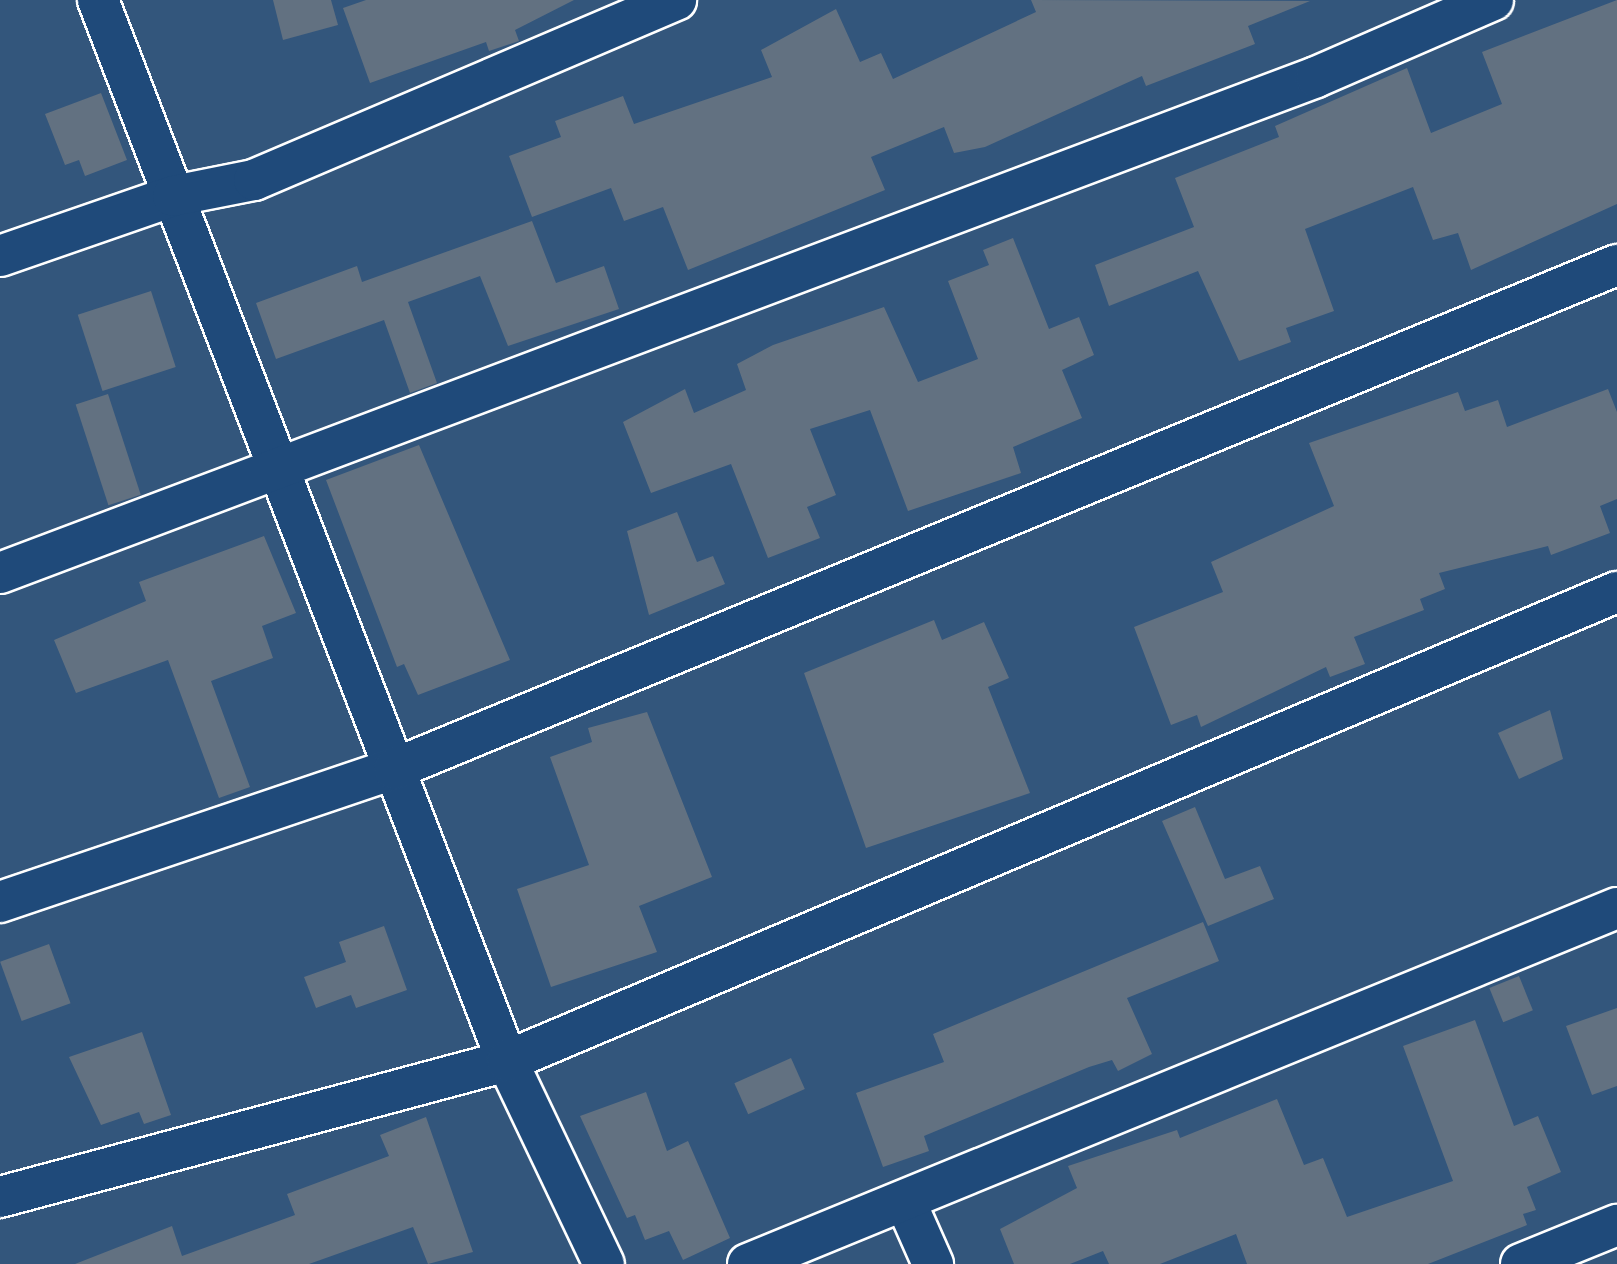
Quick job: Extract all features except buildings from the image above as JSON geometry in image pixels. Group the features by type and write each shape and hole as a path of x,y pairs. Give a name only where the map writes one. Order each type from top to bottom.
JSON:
{"street":[{"path":"98,0 507,1061 604,1264"},
{"path":"0,256 172,196 254,180 676,0"},
{"path":"0,573 1316,77 1493,0"},
{"path":"0,902 394,770 1617,265"},
{"path":"0,1197 507,1061 1617,592"},
{"path":"748,1264 906,1203 1617,908"},
{"path":"906,1203 933,1264"},
{"path":"1522,1264 1617,1225"}]}
